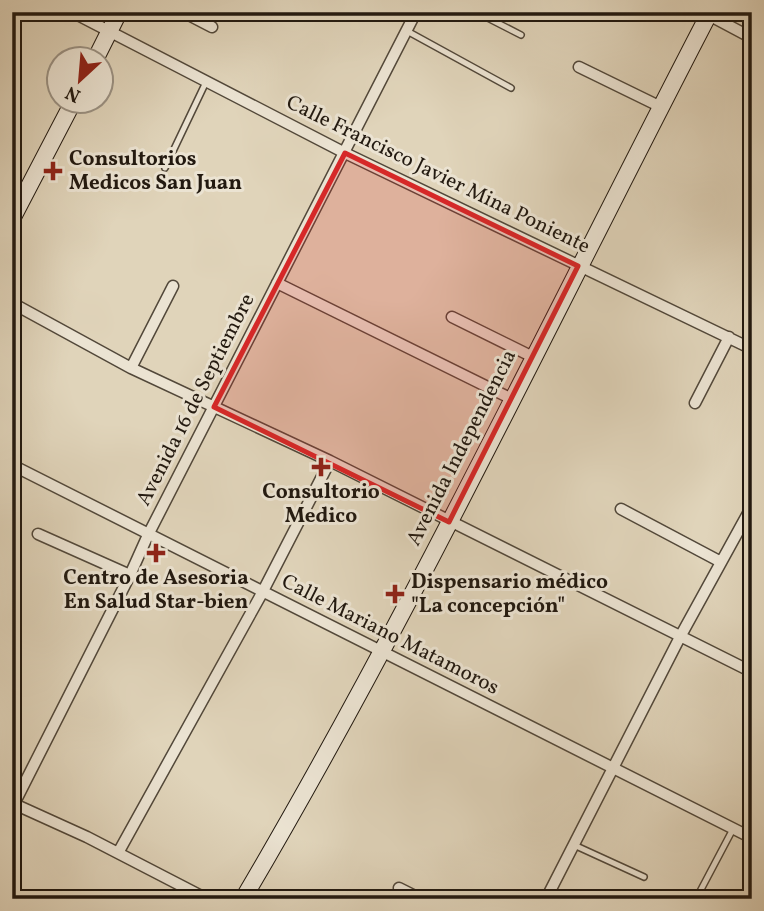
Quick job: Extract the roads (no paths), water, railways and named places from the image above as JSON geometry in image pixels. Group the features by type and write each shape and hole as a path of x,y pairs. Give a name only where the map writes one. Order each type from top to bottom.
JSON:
{"main road":[{"path":"102,46 120,12"},
{"name":"Avenida Independencia","path":"243,899 303,797 381,652 707,13"},
{"path":"12,219 18,194 65,116"}],"street":[{"name":"Calle Francisco Javier Mina Poniente","path":"72,12 345,153 752,349"},
{"path":"183,12 212,27"},
{"name":"Avenida 16 de Septiembre","path":"13,805 415,13"},
{"path":"707,13 752,38"},
{"path":"579,66 661,107"},
{"path":"277,283 512,399"},
{"path":"131,368 173,286"},
{"path":"12,303 131,368 330,461 752,672"},
{"path":"452,317 533,357"},
{"path":"695,403 729,337"},
{"path":"118,853 262,593 330,461"},
{"name":"Calle Mariano Matamoros","path":"12,465 752,838"},
{"path":"546,899 680,637 752,506"},
{"path":"621,509 721,562"},
{"path":"38,534 131,575"},
{"path":"13,805 118,853 207,899"},
{"path":"399,888 421,899"}],"lane":[{"path":"476,12 521,35"},
{"path":"407,31 511,88"},
{"path":"165,168 206,81"},
{"path":"696,899 733,829"},
{"path":"573,844 645,877"}],"place":[{"name":"Consultorios Medicos San Juan","path":"53,171"},
{"name":"Consultorio Medico","path":"321,467"},
{"name":"Centro de Asesoria En Salud Star-bien","path":"156,553"},
{"name":"Dispensario médico \"La concepción\"","path":"395,594"}]}
